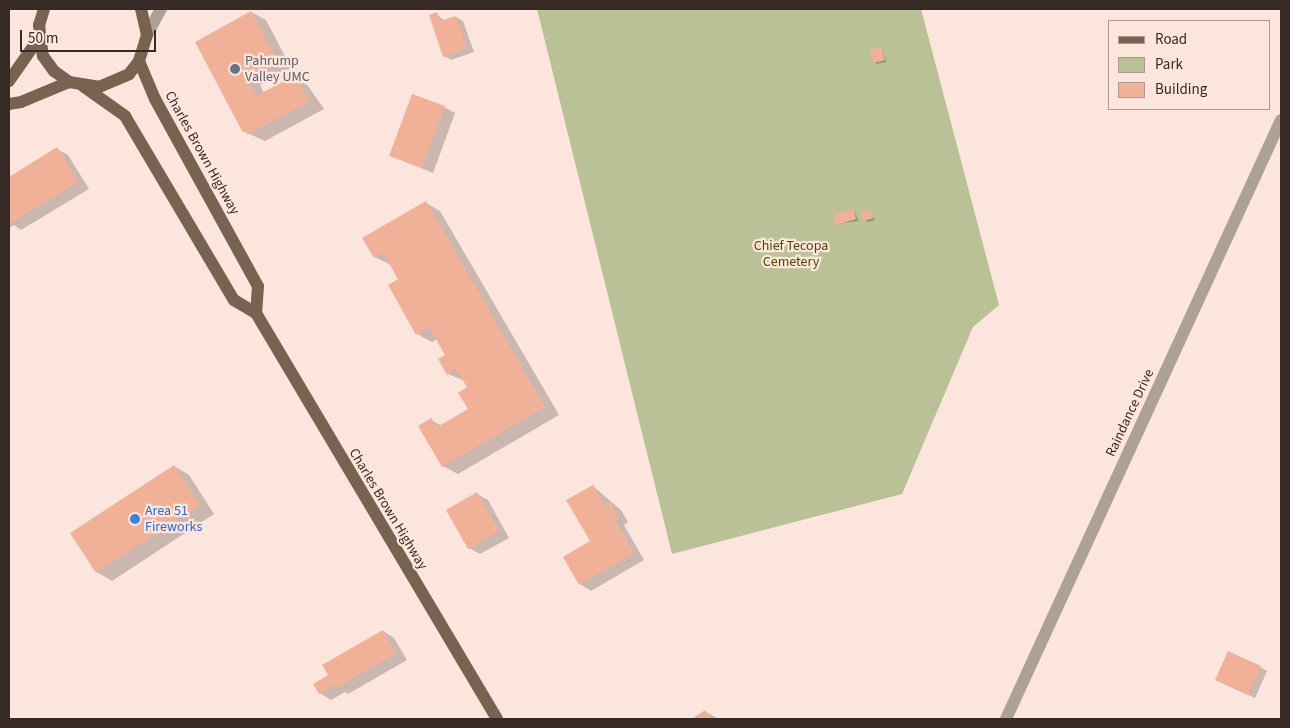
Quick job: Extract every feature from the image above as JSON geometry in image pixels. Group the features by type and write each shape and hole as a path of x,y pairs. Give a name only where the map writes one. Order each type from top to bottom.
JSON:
{"main road":[{"path":"9,81 39,38 44,9"},
{"path":"39,38 44,56 54,71 69,82 83,86 99,87 115,82 128,74 139,61 147,35 141,9"},
{"name":"Charles Brown Highway","path":"139,61 155,99 258,286 256,313"},
{"path":"9,104 21,102 69,82"},
{"name":"Charles Brown Highway","path":"83,86 124,116 234,300 256,313 497,719"}],"street":[{"path":"147,35 161,9"},
{"name":"Raindance Drive","path":"1006,719 1281,120"}],"green space":[{"name":"Chief Tecopa Cemetery","path":"537,9 921,9 999,305 973,327 902,494 672,554"}],"building":[{"name":"Pahrump Valley UMC","path":"251,11 277,60 246,77 256,96 294,76 310,101 249,134 242,131 195,42"},
{"path":"437,12 440,21 456,16 467,48 443,57 429,15"},
{"path":"881,47 885,60 873,63 870,49"},
{"path":"412,94 445,106 422,168 389,156"},
{"path":"57,147 78,182 9,224 9,177"},
{"path":"426,201 545,407 442,467 418,426 431,418 437,427 468,409 458,393 467,387 456,369 447,375 438,359 445,355 429,327 416,335 388,285 398,279 383,253 374,258 362,238"},
{"path":"853,209 856,219 836,225 833,215"},
{"path":"871,210 873,218 863,221 861,212"},
{"name":"Area 51 Fireworks","path":"174,465 200,505 96,573 70,533"},
{"path":"593,485 604,505 610,502 618,516 614,518 634,553 579,585 563,557 590,541 566,500"},
{"path":"477,492 499,531 468,549 446,510"},
{"path":"383,630 396,653 336,688 335,685 319,694 313,684 328,675 322,665"},
{"path":"1228,651 1261,666 1248,695 1215,680"},
{"path":"705,710 711,719 692,719"}],"place":[{"name":"Pahrump Valley UMC","path":"235,69"},
{"name":"Area 51 Fireworks","path":"135,519"}]}
